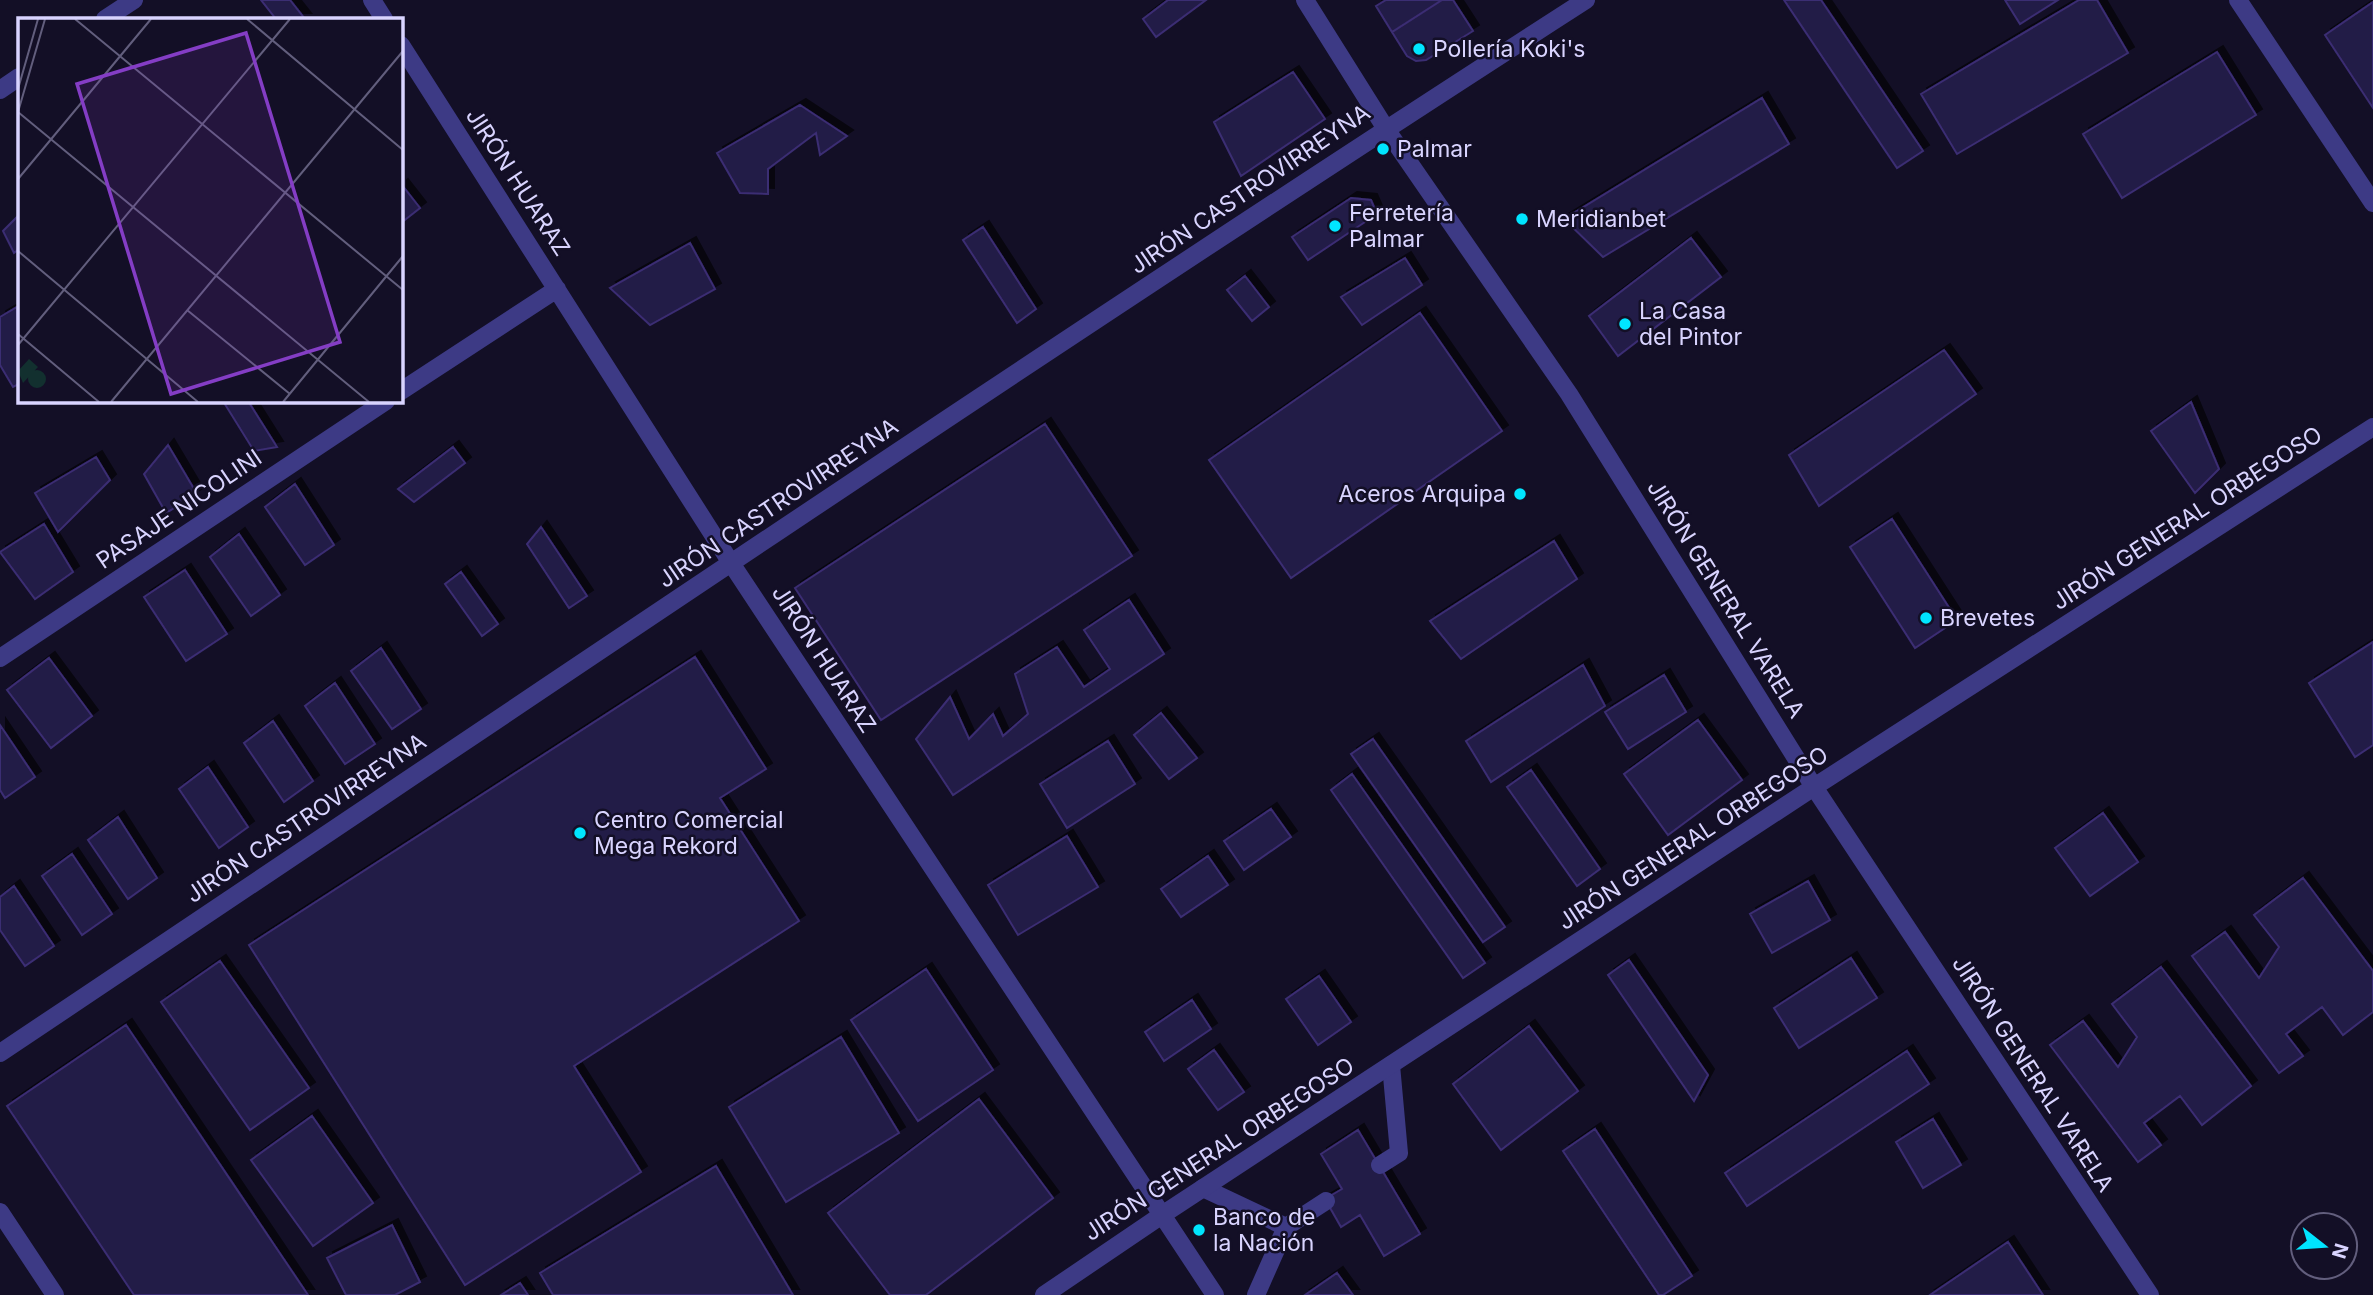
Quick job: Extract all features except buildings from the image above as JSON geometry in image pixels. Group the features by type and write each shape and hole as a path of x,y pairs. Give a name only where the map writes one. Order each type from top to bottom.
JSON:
{"street":[{"path":"107,18 134,0"},
{"path":"372,0 383,18"},
{"name":"JIRÓN GENERAL VARELA","path":"1305,0 1387,128 1569,394 1814,787 2150,1295"},
{"name":"JIRÓN CASTROVIRREYNA","path":"0,1053 731,563 1387,128 1587,0"},
{"path":"2238,0 2373,203"},
{"name":"JIRÓN HUARAZ","path":"402,47 731,563 1215,1295"},
{"path":"0,90 18,78"},
{"path":"402,390 557,289"},
{"name":"PASAJE NICOLINI","path":"0,658 384,402"},
{"name":"JIRÓN GENERAL ORBEGOSO","path":"1044,1295 1814,787 2373,427"},
{"path":"1380,1166 1399,1153 1391,1065"},
{"path":"1203,1188 1286,1227"},
{"path":"1256,1295 1286,1227 1326,1201"},
{"path":"0,1212 55,1295"}],"place":[{"name":"Pollería Koki's","path":"1419,49"},
{"name":"Palmar","path":"1383,149"},
{"name":"Meridianbet","path":"1522,219"},
{"name":"Ferretería Palmar","path":"1335,226"},
{"name":"La Casa del Pintor","path":"1625,324"},
{"name":"Aceros Arquipa","path":"1520,494"},
{"name":"Brevetes","path":"1926,618"},
{"name":"Centro Comercial Mega Rekord","path":"580,833"},
{"name":"Banco de la Nación","path":"1199,1230"}]}
